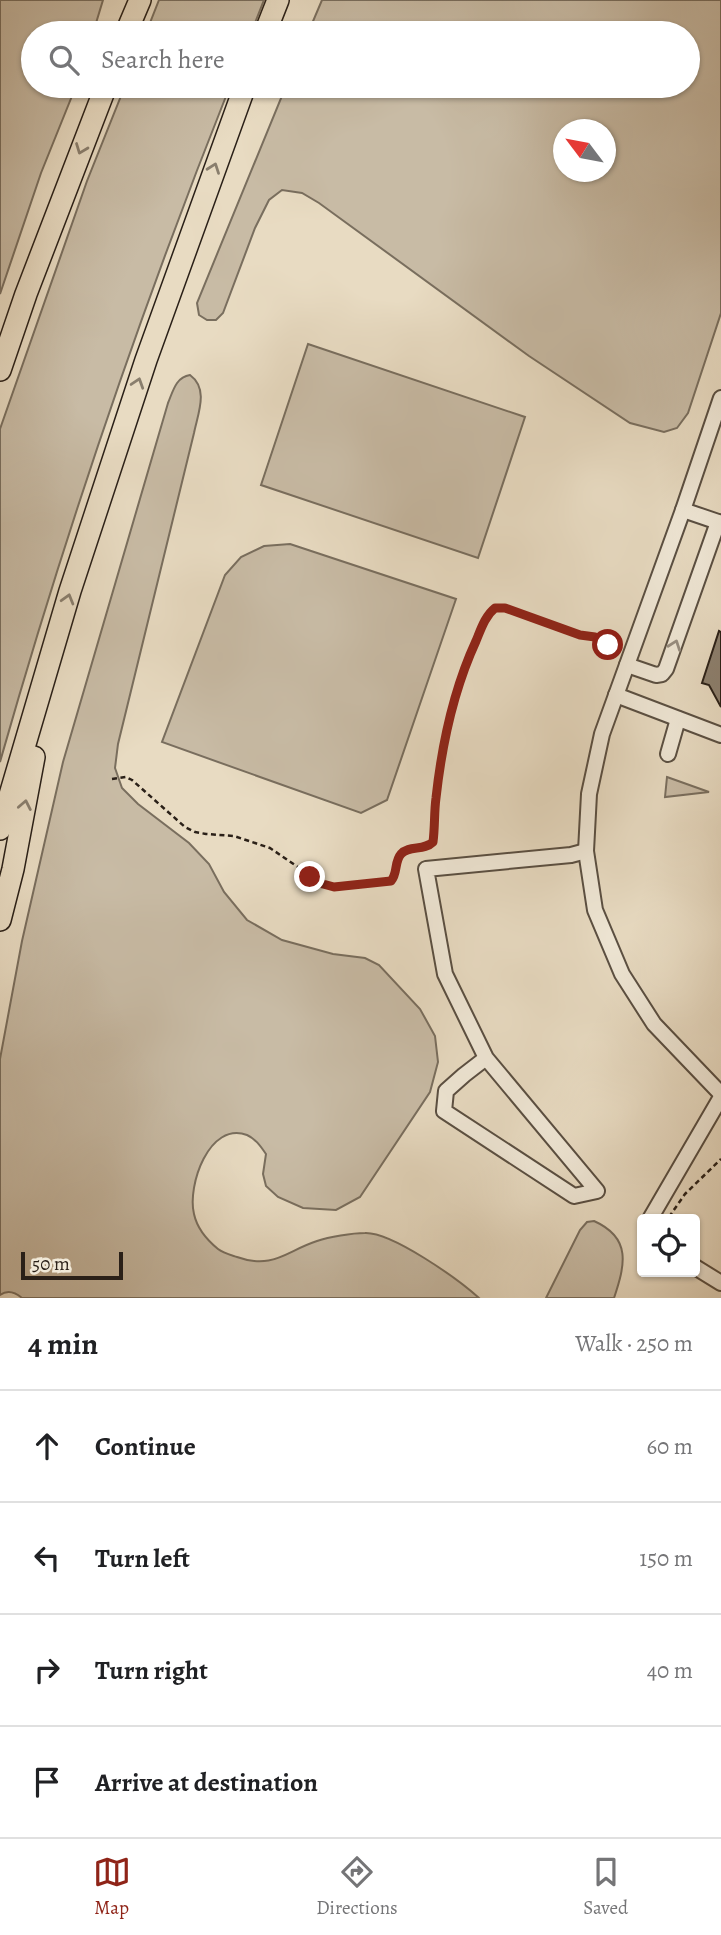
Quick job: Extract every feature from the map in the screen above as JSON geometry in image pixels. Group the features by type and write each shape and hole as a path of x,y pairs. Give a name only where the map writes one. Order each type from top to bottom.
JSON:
{"highway":[{"path":"132,21 140,0"},
{"path":"270,21 278,0"},
{"path":"0,370 26,293 101,98"},
{"path":"0,829 70,591 146,360 241,98"},
{"path":"0,920 13,869 54,648"}],"lane":[{"path":"653,1214 721,1096 654,1024 622,974 595,910 586,851 589,794 602,734 616,695 625,658 683,510 721,398"},
{"path":"625,658 656,675 662,674 666,669 718,526 683,510"},
{"path":"616,695 721,735"},
{"path":"668,754 678,719"},
{"path":"486,1058 446,1091 444,1111 574,1196 597,1191 486,1058 445,974 426,869 571,855 586,851"},
{"path":"700,1270 721,1283"}],"path":[{"path":"112,779 126,777 132,780 195,832 234,836 270,848 323,884 334,887 391,881 402,853 426,847 433,842 443,748 453,701 490,612 498,607 505,608 580,635 595,637 625,658"},
{"path":"671,1214 685,1194 721,1159"}],"shaded area":[{"path":"0,0 103,0 97,21 21,21 21,98 71,98 41,173 0,294"},
{"path":"159,0 264,0 256,21 151,21"},
{"path":"322,0 721,0 721,313 688,413 677,428 664,432 630,423 529,356 302,193 282,190 269,200 255,228 223,313 216,320 207,320 199,315 197,303 281,98 700,98 700,21 313,21"},
{"path":"120,98 225,98 106,421 0,762 0,429 87,181"},
{"path":"308,344 525,417 478,558 261,485"},
{"path":"190,375 196,381 201,394 200,410 118,744 115,768 122,788 138,804 189,843 209,864 224,892 247,920 282,940 333,954 365,958 379,965 420,1009 435,1036 438,1062 430,1092 360,1197 336,1210 303,1208 278,1197 266,1186 263,1174 266,1154 258,1143 247,1135 234,1133 212,1146 204,1159 194,1188 195,1219 206,1238 220,1250 230,1255 260,1261 279,1258 328,1238 360,1233 377,1235 424,1258 479,1298 22,1298 9,1292 0,1295 0,1059 22,941 63,762 168,403 178,382"},
{"path":"290,544 456,599 387,800 361,813 162,742 225,575 241,557 264,546"},
{"path":"667,777 709,792 665,797"},
{"path":"594,1221 606,1228 620,1244 623,1264 614,1298 546,1298 580,1230 587,1222"}],"building":[{"path":"719,631 721,707 709,685 702,683"}],"route":[{"path":"310,877 334,887 391,881 402,853 426,847 433,842 443,748 453,701 485,620 495,608 505,608 580,635 595,637 608,645"}]}
